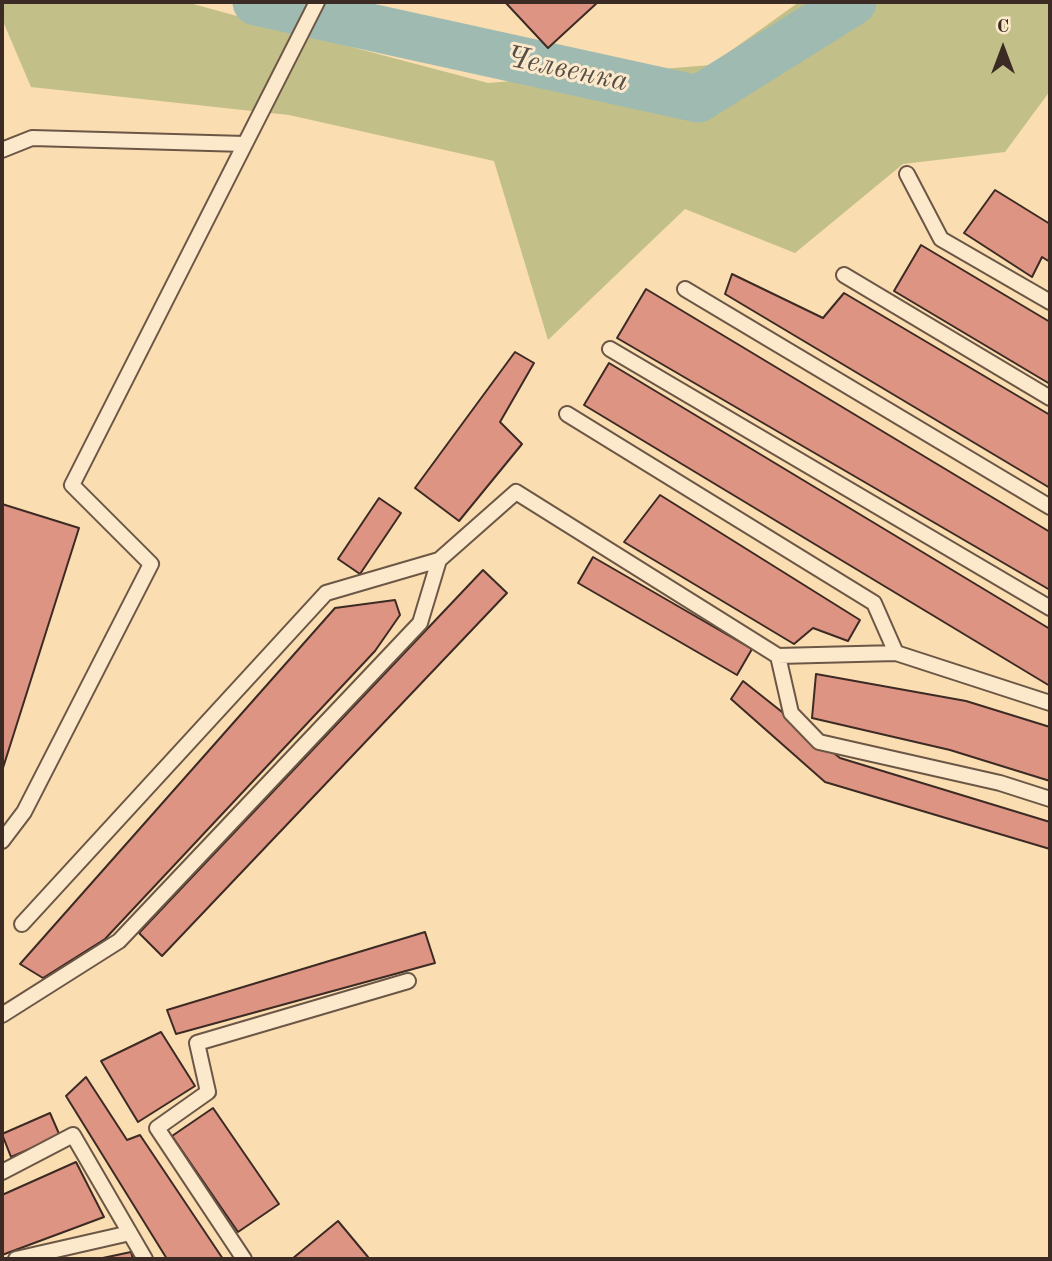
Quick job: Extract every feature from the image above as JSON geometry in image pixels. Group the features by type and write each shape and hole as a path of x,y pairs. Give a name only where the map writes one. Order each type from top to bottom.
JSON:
{"lane":[{"path":"2,841 24,812 151,564 72,485 317,2"},
{"path":"2,149 32,138 245,144"},
{"path":"907,174 941,239 1050,302"},
{"path":"844,275 1050,398"},
{"path":"685,289 1050,507"},
{"path":"610,349 1050,608"},
{"path":"567,414 874,603 896,653"},
{"path":"22,924 326,593 439,560 516,492 778,656 896,653 1050,703"},
{"path":"2,1015 119,941 420,623 439,560"},
{"path":"778,656 791,713 819,742 1000,783 1050,799"},
{"path":"244,1259 157,1128 208,1092 197,1043 408,981"},
{"path":"2,1172 73,1135 145,1259"},
{"path":"16,1259 130,1233"}],"shaded area":[{"path":"2,2 186,2 488,83 711,65 799,2 1050,2 1050,91 1005,152 903,164 795,253 685,209 548,340 494,161 289,115 31,87 2,19"}],"building":[{"path":"505,2 598,2 548,48"},
{"path":"995,190 1050,224 1050,262 1042,257 1032,277 964,233"},
{"path":"921,245 1050,322 1050,384 894,291"},
{"path":"732,274 823,318 844,293 1050,415 1050,488 725,294"},
{"path":"646,289 1050,532 1050,590 617,338"},
{"path":"515,352 534,363 500,422 522,444 459,521 415,488"},
{"path":"609,363 1050,629 1050,686 584,405"},
{"path":"660,495 860,620 848,641 813,628 794,644 624,542"},
{"path":"379,498 401,513 360,574 338,559"},
{"path":"2,504 79,528 2,771"},
{"path":"593,557 752,649 737,675 578,583"},
{"path":"483,570 507,593 162,956 139,933"},
{"path":"395,600 400,615 375,651 105,939 43,978 20,964 335,608"},
{"path":"816,674 966,701 1050,727 1050,781 950,750 812,718"},
{"path":"743,681 840,758 1050,822 1050,849 825,782 731,699"},
{"path":"425,932 435,963 176,1034 167,1010"},
{"path":"161,1032 195,1086 138,1122 101,1061"},
{"path":"86,1077 127,1140 140,1135 223,1259 167,1259 66,1096"},
{"path":"213,1108 279,1204 238,1232 172,1136"},
{"path":"50,1113 60,1136 11,1157 2,1134"},
{"path":"76,1162 104,1217 2,1255 2,1195"},
{"path":"338,1221 368,1257 292,1259"},
{"path":"131,1252 133,1259 98,1259"}],"waterway":[{"name":"Челвенка","path":"256,2 698,99 853,2"}]}
